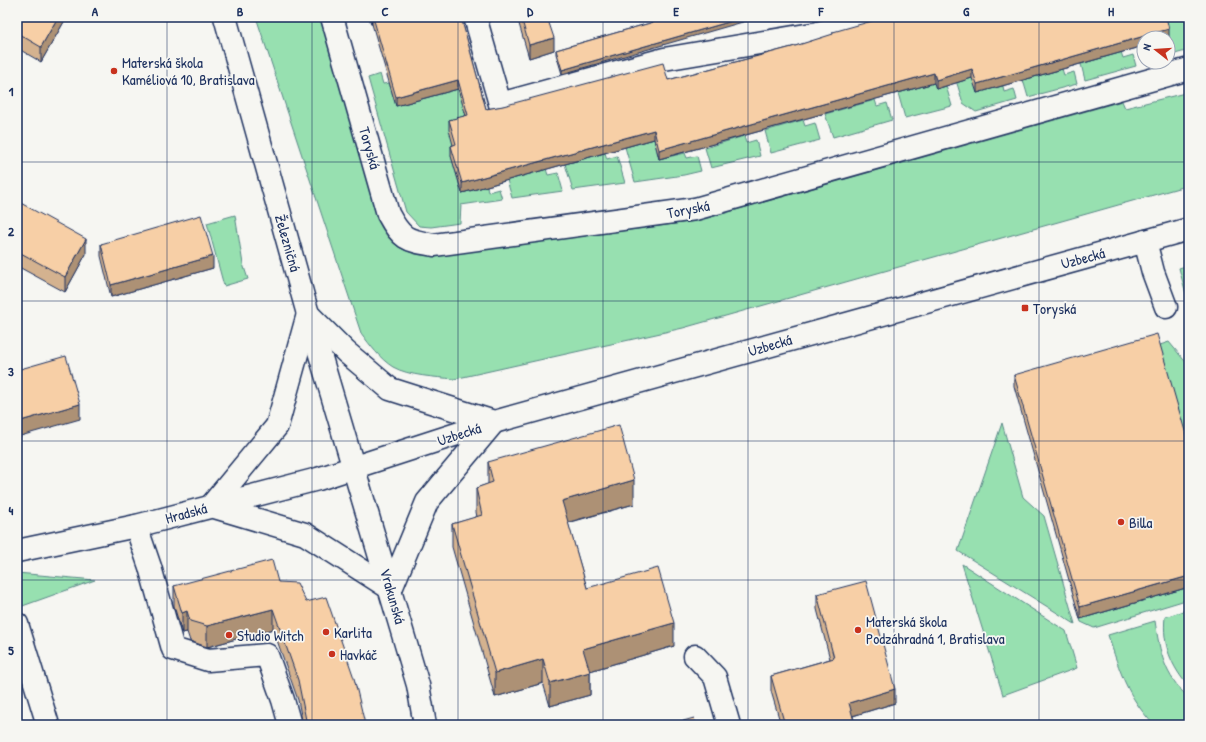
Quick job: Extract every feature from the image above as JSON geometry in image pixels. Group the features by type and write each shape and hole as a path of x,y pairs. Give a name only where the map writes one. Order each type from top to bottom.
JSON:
{"street":[{"name":"Železničná","path":"226,17 308,314 354,468"},
{"name":"Toryská","path":"332,17 388,214 397,230 410,241 434,245 695,209 1189,69"},
{"path":"475,17 500,104 664,59 818,33 879,17"},
{"name":"Uzbecká","path":"354,468 494,422 920,302 1189,229"},
{"path":"1145,242 1153,272 1166,308"},
{"path":"308,314 346,352 390,389 494,422 427,502 392,590 305,534 211,506 277,426 308,314"},
{"name":"Hradská","path":"17,551 136,526 354,468"},
{"name":"Vrakunská","path":"354,468 392,590 418,685 425,725"},
{"path":"136,526 150,567 173,649 208,660 267,655 290,725"},
{"path":"17,624 48,725"},
{"path":"696,656 716,677 729,725"}],"green space":[{"path":"256,17 320,17 378,220 382,229 393,243 415,254 433,256 697,221 1122,101 1125,108 1189,92 1189,185 683,328 454,379 414,374 399,370 388,364 361,333"},
{"path":"411,17 481,99 451,156 462,193 487,186 488,192 499,189 502,199 461,205 460,223 431,227 419,226 406,212 368,78 380,74 383,84 389,83 396,106"},
{"path":"1163,17 1189,17 1189,50 1176,54 1176,30 1167,30"},
{"path":"1121,52 1123,58 1133,55 1136,66 1085,80 1081,64"},
{"path":"1062,69 1064,75 1074,72 1077,84 1028,97 1023,80"},
{"path":"971,73 1003,86 1004,92 1014,89 1017,100 976,112 963,103 955,77"},
{"path":"934,83 936,89 946,86 952,106 905,118 898,93"},
{"path":"875,100 877,106 887,103 892,120 833,137 825,114"},
{"path":"803,120 805,126 815,123 820,140 771,153 765,131"},
{"path":"744,136 746,143 756,140 760,156 711,168 705,148"},
{"path":"654,139 659,159 685,153 687,158 697,156 701,171 635,182 625,147"},
{"path":"605,153 607,159 617,156 625,183 573,190 565,164"},
{"path":"546,169 548,175 558,173 563,191 512,198 507,180"},
{"path":"235,215 243,264 248,279 224,286 207,223"},
{"path":"1189,265 1189,298 1186,294 1179,268"},
{"path":"1169,342 1189,366 1189,457 1157,346"},
{"path":"1002,423 1023,497 1044,516 1075,624 958,551"},
{"path":"962,564 1066,631 1077,668 1003,695"},
{"path":"17,573 95,580 17,608"},
{"path":"1189,587 1189,599 1094,628 1081,622 1080,619"},
{"path":"1189,609 1189,687 1177,671 1169,654 1164,627 1165,617"},
{"path":"1155,621 1164,663 1174,681 1189,698 1189,725 1154,725 1137,704 1125,683 1112,648 1108,635"}],"building":[{"path":"17,17 58,17 41,47 17,33"},
{"path":"373,17 461,17 486,109 503,106 663,63 668,80 792,47 833,34 833,32 886,17 1166,17 1169,29 1136,30 1136,38 977,84 972,69 936,80 934,73 659,150 654,130 462,183 451,146 456,144 449,120 468,115 458,80 396,97"},
{"path":"521,17 547,17 554,38 529,45"},
{"path":"671,17 746,17 562,70 556,50"},
{"path":"17,201 86,239 65,277 17,251"},
{"path":"201,215 213,256 111,285 101,244"},
{"name":"Billa","path":"1157,334 1189,445 1189,576 1080,607 1014,375"},
{"path":"66,356 80,404 17,422 17,370"},
{"path":"619,425 634,480 562,501 587,588 658,568 674,623 583,649 590,672 550,683 543,659 495,673 452,524 482,515 476,488 493,482 488,462"},
{"path":"272,560 278,582 297,583 306,602 326,597 354,678 364,725 307,725 298,680 273,609 207,626 190,621 187,611 182,613 174,586"},
{"path":"866,581 895,689 849,703 855,725 785,725 771,676 834,658 817,594"},
{"path":"694,718 696,725 669,725"}],"place":[{"name":"Materská škola Kaméliová 10, Bratislava","path":"114,71"},
{"name":"Toryská","path":"1025,308"},
{"name":"Billa","path":"1121,522"},
{"name":"Materská škola Podzáhradná 1, Bratislava","path":"858,630"},
{"name":"Karlita","path":"326,632"},
{"name":"Studio Witch","path":"229,635"},
{"name":"Havkáč","path":"332,654"}]}
